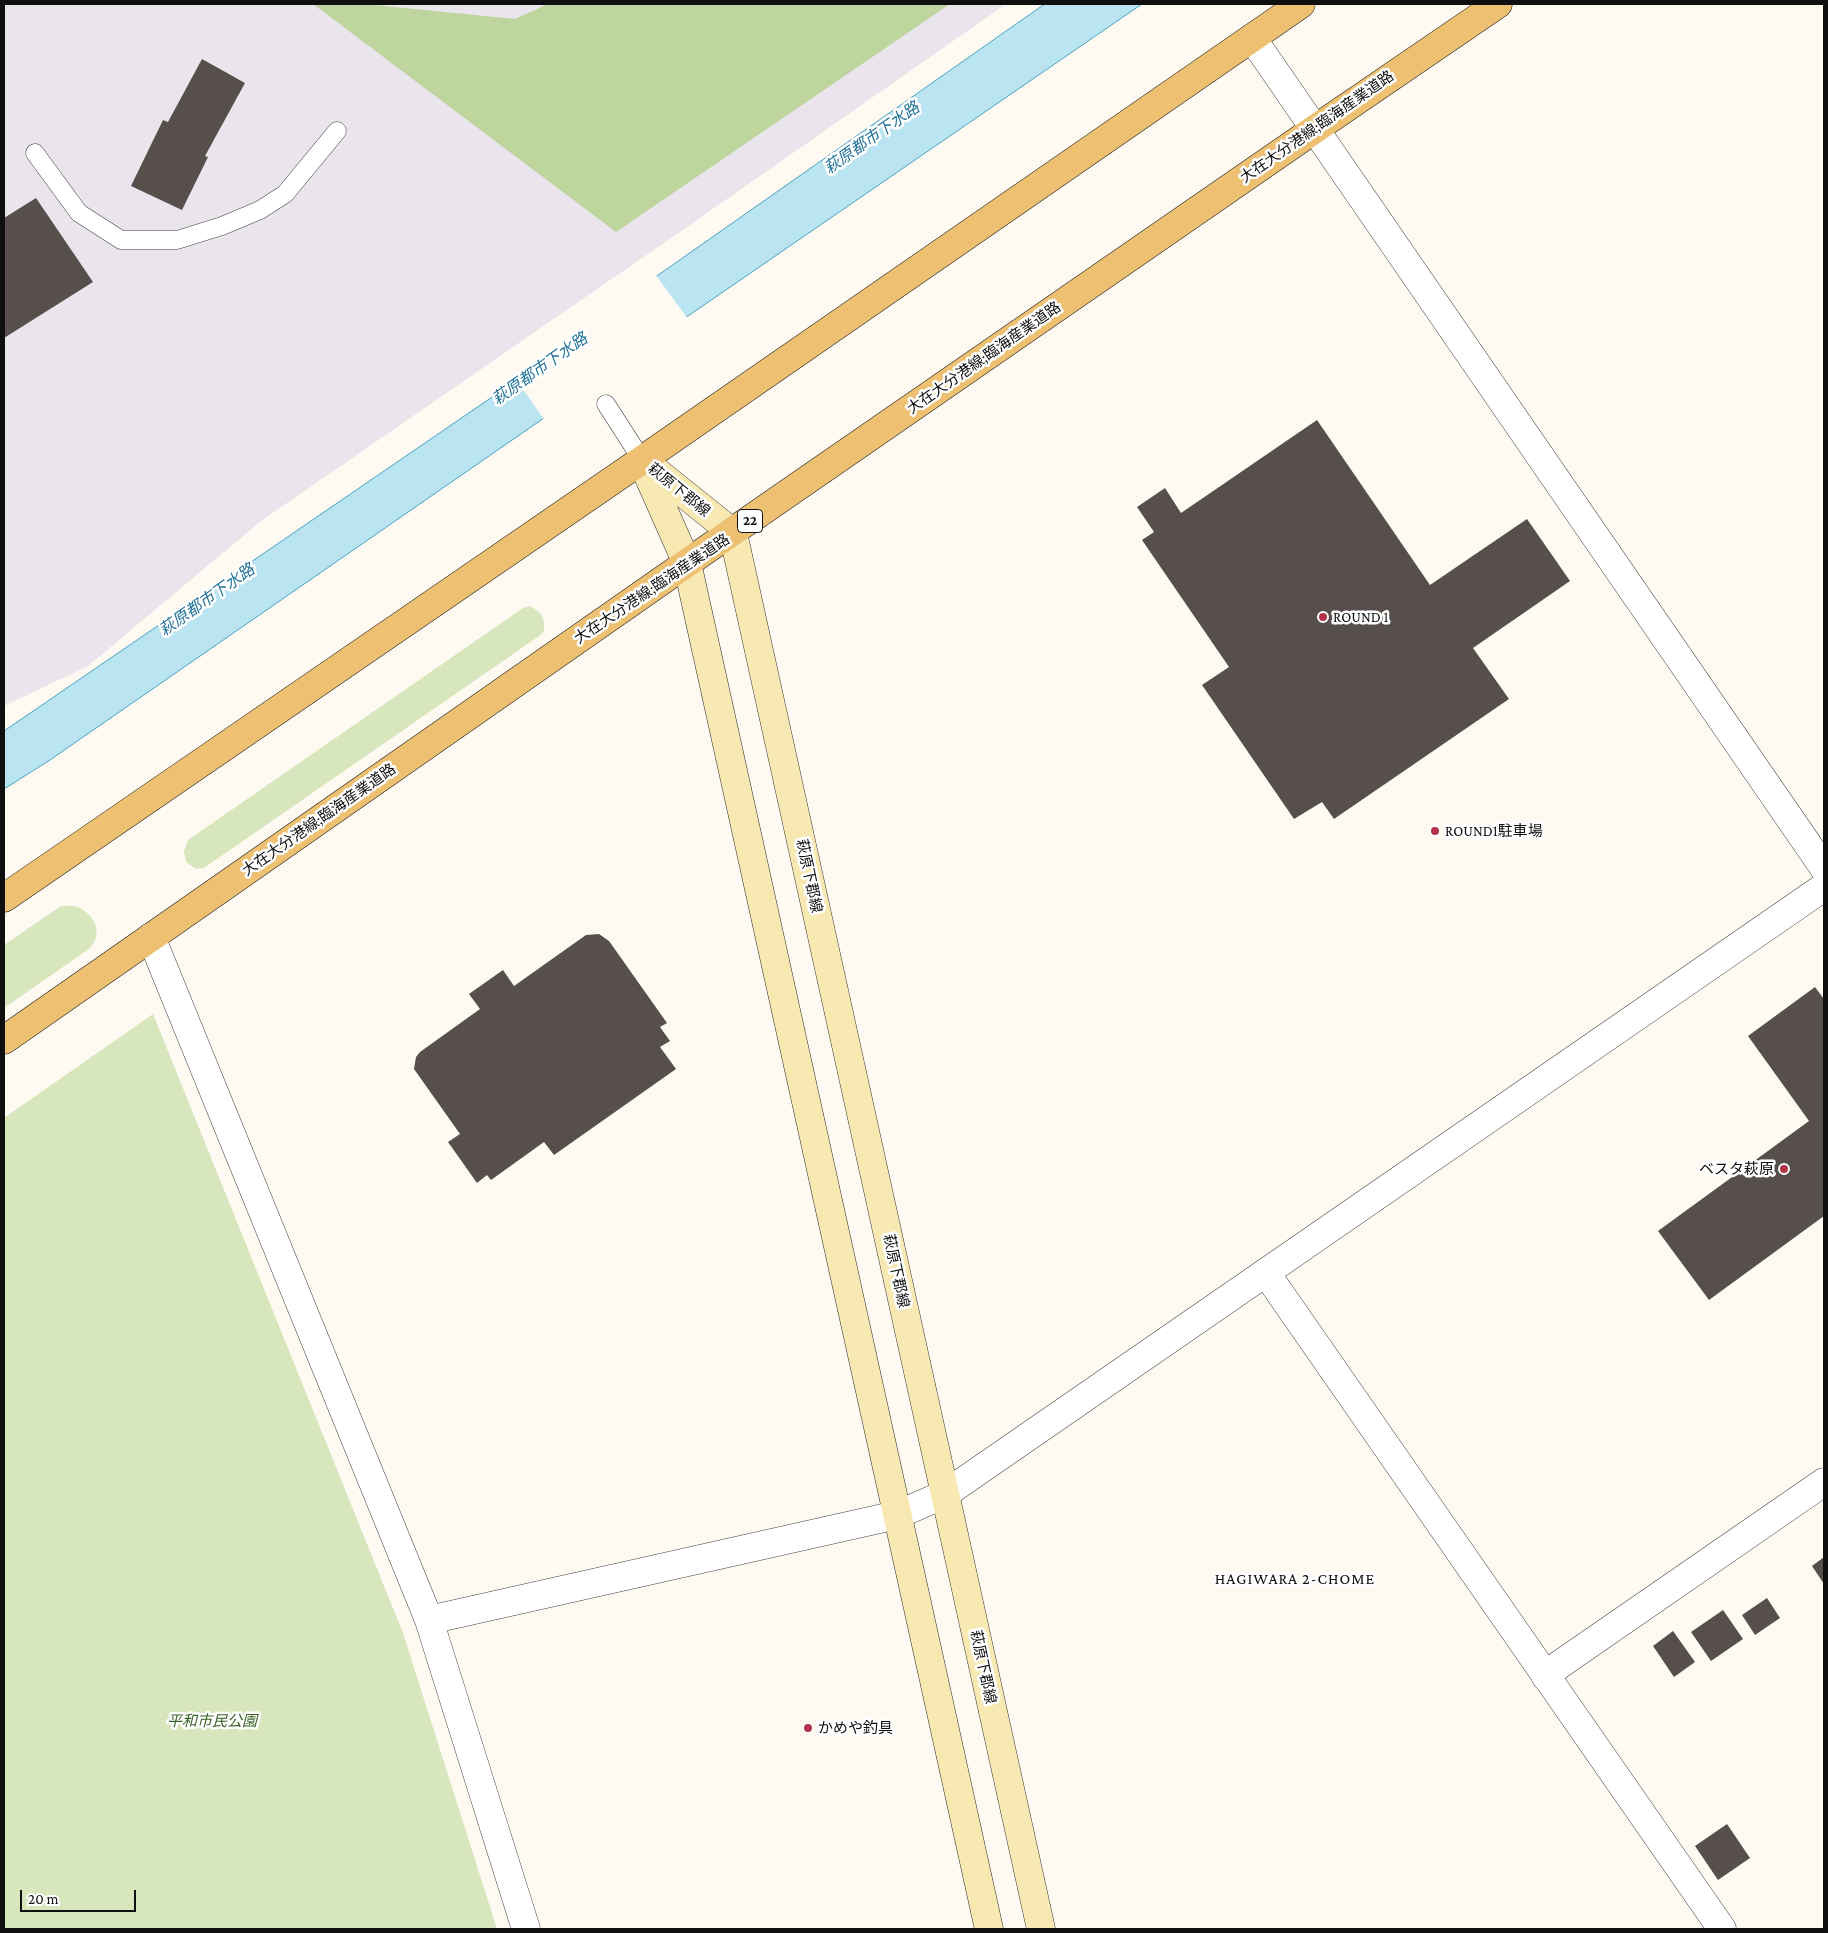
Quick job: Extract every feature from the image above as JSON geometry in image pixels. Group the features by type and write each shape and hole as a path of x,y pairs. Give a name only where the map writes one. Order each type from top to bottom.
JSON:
{"main road":[{"path":"4,898 1301,4"},
{"name":"大在大分港線;臨海産業道路","path":"4,1040 1314,129 1498,4"},
{"name":"萩原下郡線","path":"642,460 733,533 1041,1929"},
{"name":"萩原下郡線","path":"642,460 687,564 989,1929"}],"street":[{"path":"1252,38 1824,868"},
{"path":"429,1620 898,1515 945,1494 1824,887"},
{"path":"151,937 429,1620 526,1929"},
{"path":"1266,1272 1722,1929"},
{"path":"1546,1677 1567,1659 1824,1482"}],"lane":[{"path":"35,153 79,213 121,240 177,240 222,226 260,210 285,194 337,131"},
{"path":"606,404 642,460"}],"shaded area":[{"path":"4,4 1006,4 261,521 88,666 4,706"}],"green space":[{"path":"313,4 365,4 515,19 548,4 950,4 616,232"},
{"path":"530,606 537,610 543,618 544,630 542,634 204,868 196,869 186,862 184,851 188,840 523,608"},
{"path":"61,906 77,907 90,915 94,921 97,933 92,946 4,1008 4,945"},
{"name":"平和市民公園","path":"153,1014 403,1633 497,1929 4,1929 4,1118"}],"water":[{"name":"萩原都市下水路","path":"1045,4 1142,4 688,316 50,760 4,789 4,731 517,380 513,374 664,271"}],"pier":[{"path":"655,274 688,319 545,421 511,372"}],"building":[{"path":"202,59 245,83 205,156 208,157 182,210 131,186 163,120 168,122"},
{"path":"36,198 93,282 4,338 4,218"},
{"name":"ROUND 1","path":"1317,420 1430,585 1527,519 1570,581 1473,648 1509,699 1334,819 1322,802 1294,819 1202,685 1229,667 1142,540 1154,532 1137,507 1165,488 1181,513"},
{"path":"599,934 609,941 667,1023 660,1027 670,1041 660,1047 676,1069 554,1155 544,1142 491,1180 487,1175 477,1183 448,1142 460,1134 414,1069 416,1057 420,1052 480,1009 469,994 503,970 514,986 586,935"},
{"name":"ベスタ萩原","path":"1815,987 1824,999 1824,1216 1709,1300 1658,1231 1809,1121 1748,1036"},
{"path":"1824,1557 1824,1584 1812,1566"},
{"path":"1767,1598 1780,1618 1755,1635 1742,1615"},
{"path":"1723,1610 1743,1639 1711,1661 1691,1632"},
{"path":"1673,1631 1695,1662 1674,1677 1653,1646"},
{"path":"1727,1824 1750,1858 1718,1880 1695,1846"}],"place":[{"name":"ROUND 1","path":"1323,617"},
{"name":"ROUND1駐車場","path":"1435,831"},
{"name":"ベスタ萩原","path":"1784,1169"},
{"name":"かめや釣具","path":"808,1728"}],"district":[{"name":"HAGIWARA 2-CHOME","path":"1295,1579"}]}
